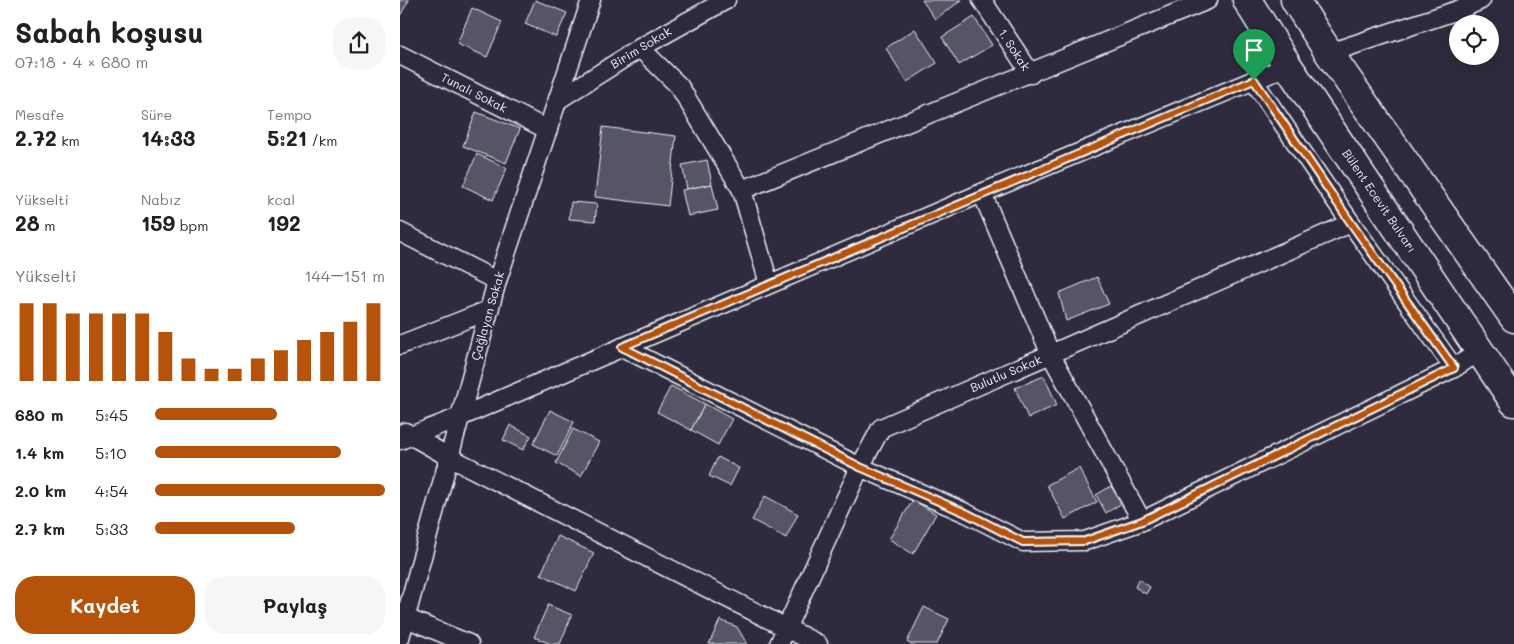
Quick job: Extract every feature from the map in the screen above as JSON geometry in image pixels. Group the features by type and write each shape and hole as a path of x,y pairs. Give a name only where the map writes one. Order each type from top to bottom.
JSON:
{"main road":[{"name":"Bülent Ecevit Bulvarı","path":"1247,0 1288,66 1514,402"},
{"path":"1295,0 1328,53 1514,318"}],"street":[{"name":"Çağlayan Sokak","path":"400,638 497,281 591,0"},
{"name":"Birim Sokak","path":"558,100 640,48 726,0"},
{"name":"1. Sokak","path":"982,0 1030,74"},
{"path":"742,190 1208,0"},
{"path":"1328,53 1458,10 1481,0"},
{"path":"640,48 679,86 742,190 769,284"},
{"name":"Tunalı Sokak","path":"400,55 548,130"},
{"path":"404,435 460,417 982,193 1288,66"},
{"path":"1254,80 1351,223 1454,368"},
{"path":"982,193 1051,355 1142,521"},
{"name":"Bulutlu Sokak","path":"782,636 860,467 881,428 1351,223"},
{"path":"400,232 497,281"},
{"path":"400,345 489,310"},
{"path":"622,347 860,467 966,513 1023,542 1085,541 1142,521 1454,368 1480,351"},
{"path":"404,435 449,457 782,636 818,644"},
{"path":"406,618 469,644"}],"building":[{"path":"400,0 409,0 400,16"},
{"path":"535,0 567,13 556,37 525,24"},
{"path":"922,0 962,0 935,19"},
{"path":"472,8 502,22 487,57 457,44"},
{"path":"974,17 992,45 959,65 942,37"},
{"path":"915,29 937,63 907,82 886,48"},
{"path":"476,112 520,129 506,163 463,146"},
{"path":"603,127 676,136 668,206 595,197"},
{"path":"477,154 507,168 493,200 463,186"},
{"path":"707,160 712,184 687,189 682,165"},
{"path":"712,184 718,210 688,216 682,190"},
{"path":"571,202 597,204 595,221 569,219"},
{"path":"1097,277 1109,304 1066,321 1059,293"},
{"path":"1044,376 1057,405 1028,418 1015,388"},
{"path":"671,386 705,404 691,430 657,412"},
{"path":"705,404 732,419 718,445 691,430"},
{"path":"550,410 574,422 557,456 533,444"},
{"path":"510,425 531,436 523,450 503,440"},
{"path":"573,429 599,442 581,476 556,463"},
{"path":"718,457 739,468 730,486 709,476"},
{"path":"1079,468 1097,502 1065,519 1047,485"},
{"path":"1111,486 1122,503 1106,513 1096,495"},
{"path":"765,496 798,514 786,538 752,520"},
{"path":"913,500 936,514 913,554 889,539"},
{"path":"558,536 594,553 576,591 541,574"},
{"path":"1139,579 1150,587 1146,594 1135,587"},
{"path":"548,605 572,615 560,644 551,644 534,637"},
{"path":"924,607 949,619 937,644 910,644 907,642"},
{"path":"720,620 737,627 747,644 709,644"}],"route":[{"path":"1254,80 1351,223 1454,368 1142,521 1085,541 1023,542 966,513 860,467 622,347 982,193 1254,80"}]}
